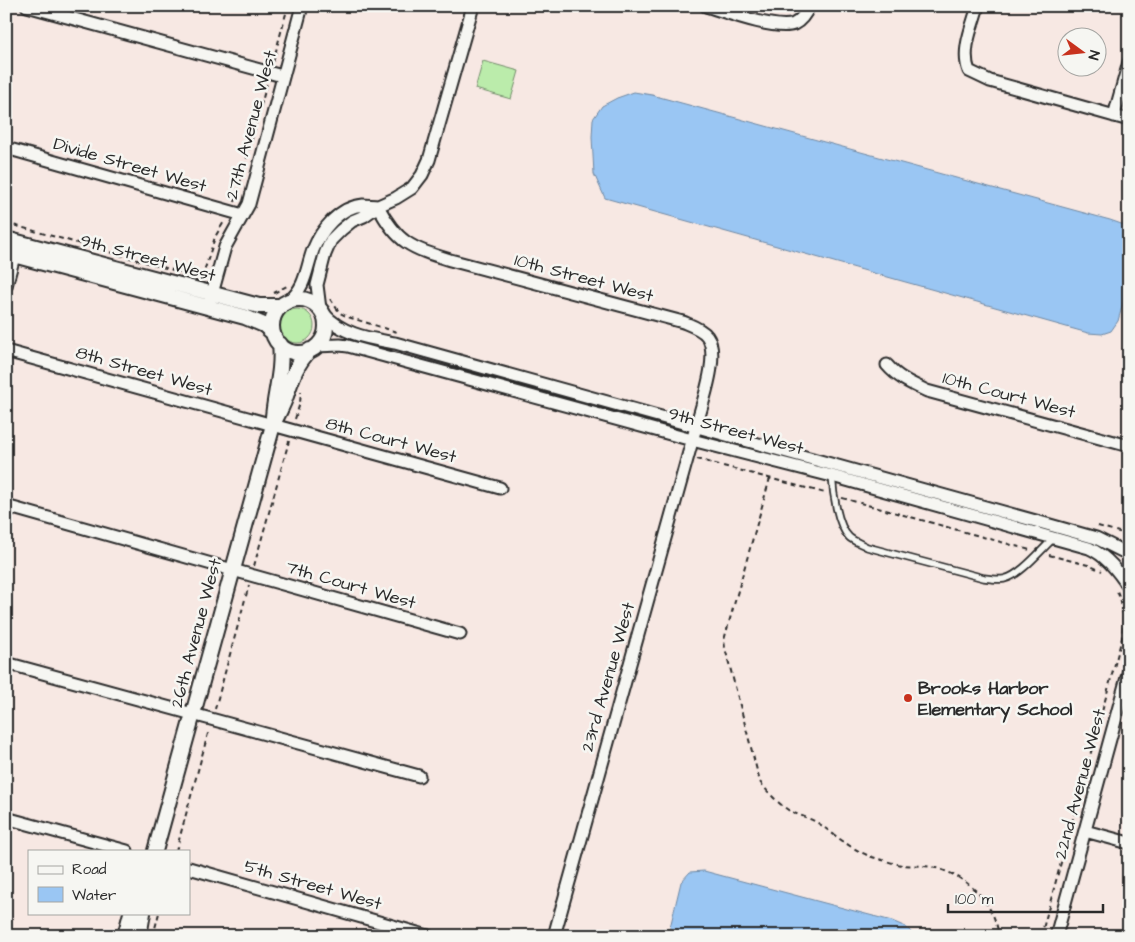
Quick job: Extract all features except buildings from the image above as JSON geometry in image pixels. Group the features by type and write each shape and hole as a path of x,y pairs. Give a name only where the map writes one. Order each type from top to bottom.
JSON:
{"street":[{"path":"27,6 282,76"},
{"name":"27th Avenue West","path":"210,301 225,247 249,204 302,6"},
{"path":"378,206 361,205 346,210 326,227 313,251 300,289 273,318 277,339 294,352 313,348 322,340 326,332 326,323 317,285 325,254 331,240 352,221 412,188 425,168 473,6"},
{"path":"706,6 782,26 799,21 810,6"},
{"path":"978,6 966,52 965,62 969,71 990,81 1129,120"},
{"path":"1114,116 1129,62"},
{"name":"Divide Street West","path":"6,148 244,215"},
{"name":"10th Street West","path":"378,206 392,231 402,240 427,253 683,322 707,336 711,350 712,366 696,427"},
{"path":"6,286 11,247"},
{"name":"9th Street West","path":"11,247 210,301 256,321 277,339"},
{"path":"285,303 303,299 315,304 322,312"},
{"name":"9th Street West","path":"210,301 259,306 285,303"},
{"name":"9th Street West","path":"322,312 336,326 356,335 395,344 1043,523 1096,538 1122,551 1129,551"},
{"name":"26th Avenue West","path":"273,425 274,397 281,366 277,339"},
{"name":"9th Street West","path":"313,348 348,346 692,440 832,476 1053,538 1098,552 1116,570 1129,588"},
{"name":"26th Avenue West","path":"155,850 273,425 286,397 294,370 313,348"},
{"name":"8th Street West","path":"6,351 273,425"},
{"name":"10th Court West","path":"887,365 893,373 905,381 927,391 1129,446"},
{"name":"8th Court West","path":"273,425 500,488"},
{"name":"23rd Avenue West","path":"554,936 696,427"},
{"name":"7th Court West","path":"6,506 460,634"},
{"path":"1129,568 1127,577 1129,588"},
{"path":"6,663 419,776"},
{"name":"22nd Avenue West","path":"1056,936 1085,831 1123,713 1129,670"},
{"path":"6,818 123,850"},
{"path":"1085,831 1129,843"},
{"name":"5th Street West","path":"190,868 410,933 428,936"},
{"path":"125,936 131,914"},
{"path":"139,936 143,914"}],"lane":[{"path":"832,476 834,495 843,526 849,537 867,547 984,578 1002,580 1011,577 1053,538"}],"path":[{"path":"234,204 288,6"},
{"path":"209,279 202,278 215,237 226,219"},
{"path":"6,223 184,273"},
{"path":"271,294 290,284"},
{"path":"328,293 334,306 340,313 401,333"},
{"path":"294,423 300,403 301,384"},
{"path":"176,850 290,437"},
{"path":"697,459 1039,552 1095,568 1108,576"},
{"path":"770,478 724,640 727,658 760,782 774,799 790,811 811,819 863,853 888,862 934,868 966,882 978,891 990,907 998,925 1000,936"},
{"path":"1095,525 1129,535"},
{"path":"1041,936 1122,638 1123,607 1112,584"},
{"path":"1124,620 1129,620"},
{"path":"153,936 159,914"}],"green space":[{"path":"483,61 519,71 511,99 475,89"},
{"path":"297,309 304,310 309,314 313,319 313,333 309,338 304,342 297,343 290,342 285,338 281,333 280,326 281,319 285,314 290,310"}],"water":[{"path":"634,92 652,95 1127,226 1129,230 1129,282 1118,321 1111,331 1102,334 1088,333 605,198 594,174 593,119 602,106"},
{"path":"704,871 892,921 906,927 915,936 668,936 681,882 690,872"}],"place":[{"name":"Brooks Harbor Elementary School","path":"908,698"}]}
